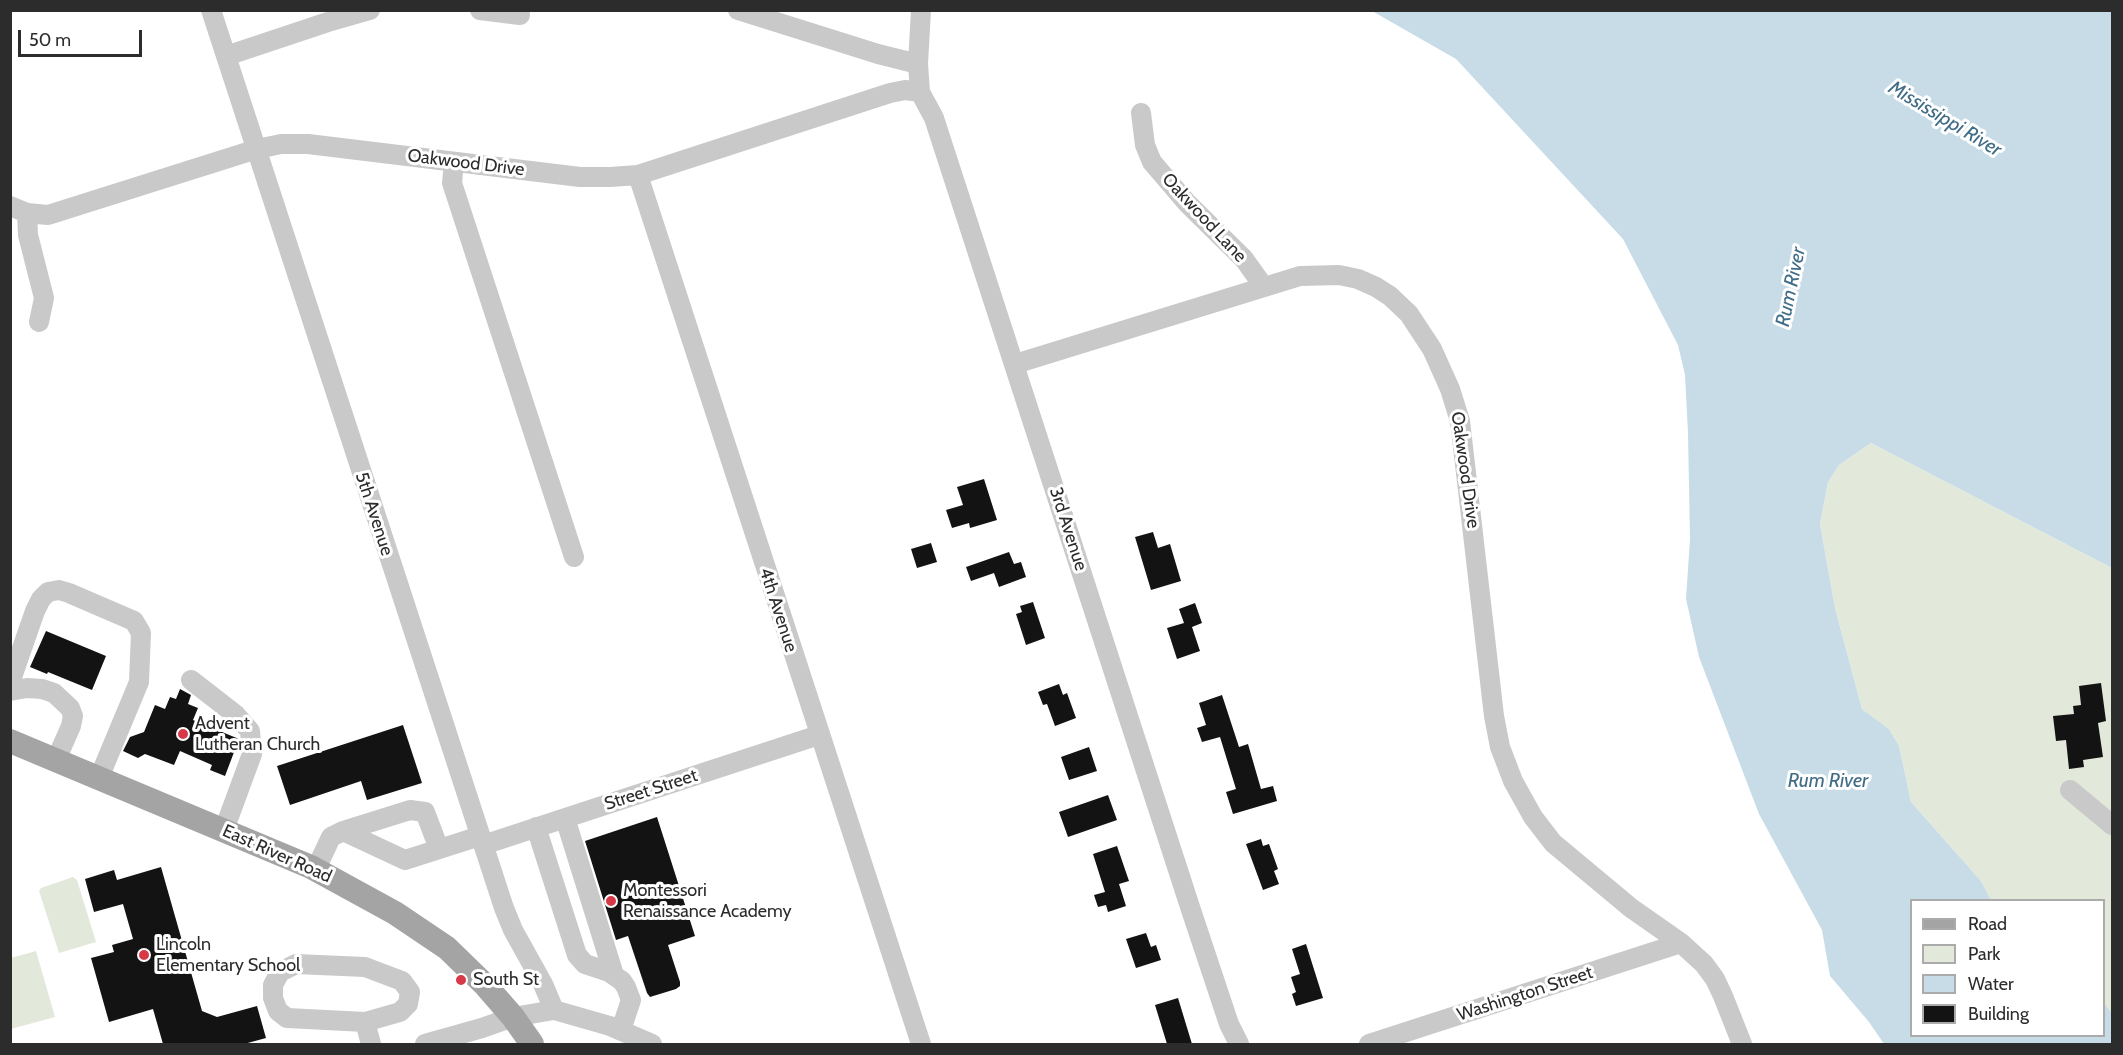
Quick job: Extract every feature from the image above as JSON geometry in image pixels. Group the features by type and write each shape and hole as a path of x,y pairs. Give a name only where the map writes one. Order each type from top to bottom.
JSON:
{"main road":[{"name":"East River Road","path":"10,741 316,869 394,912 447,948 486,986 513,1017"},
{"path":"513,1017 532,1044"}],"street":[{"name":"5th Avenue","path":"211,10 481,841 513,930 543,984 554,1010"},
{"path":"226,56 370,10"},
{"path":"480,10 520,15"},
{"path":"738,10 878,54 918,64"},
{"name":"3rd Avenue","path":"921,10 918,64 920,92 934,118 1191,910 1229,1024 1239,1044"},
{"name":"Oakwood Drive","path":"19,209 48,215 256,149 281,144 308,144 579,177 638,175 890,93 905,90 920,92"},
{"name":"Oakwood Lane","path":"1141,112 1145,145 1152,162 1187,203 1244,259 1264,287"},
{"path":"454,162 452,183 574,558"},
{"name":"4th Avenue","path":"638,175 921,1044"},
{"path":"19,209 44,298 39,322"},
{"name":"Oakwood Drive","path":"1015,364 1300,276 1320,274 1358,279 1390,296 1409,314 1422,331 1450,389 1460,421 1494,716 1500,747 1513,781 1533,817 1553,843 1631,908 1681,943 1704,964 1715,979 1742,1044"},
{"path":"10,683 35,611 41,599 48,592 59,590 69,593 134,621 141,633 139,682 99,778"},
{"path":"191,680 236,715 250,730 252,754 224,830"},
{"path":"10,691 27,688 42,689 54,693 70,708 73,716 56,760"},
{"name":"Street Street","path":"343,831 405,860 439,849 536,827 819,735"},
{"path":"2070,790 2112,825"},
{"path":"316,869 331,837 410,810 425,812 439,849"},
{"path":"565,818 614,975"},
{"path":"536,827 577,955 585,964 609,972 622,981 631,1000 621,1030"},
{"name":"Washington Street","path":"1369,1044 1681,943"},
{"path":"296,964 365,967 402,981 410,992 408,1004 400,1012 365,1022 287,1018 278,1011 273,998 273,985 280,972 296,964"},
{"path":"425,1044 513,1017 554,1010 621,1030 652,1044"},
{"path":"365,1022 371,1044"}],"green space":[{"path":"1871,443 2112,568 2112,1013 2105,1004 2105,899 1990,899 1981,881 1911,802 1899,746 1889,729 1862,709 1835,608 1820,524 1828,482 1839,465"},
{"path":"73,877 77,880 96,942 59,953 39,891 41,888"},
{"path":"36,951 55,1017 11,1029 11,958"}],"water":[{"path":"1372,11 2112,11 2112,568 1871,443 1839,465 1828,482 1820,524 1835,608 1862,709 1889,729 1899,746 1911,802 1981,881 1990,899 1910,899 1910,1037 2105,1037 2105,1004 2112,1013 2112,1044 1884,1044 1869,1022 1830,976 1822,930 1759,814 1699,657 1686,599 1690,539 1688,433 1685,375 1678,345 1623,239 1456,59"}],"building":[{"path":"984,479 997,520 970,528 969,523 952,528 946,510 963,505 957,487"},
{"path":"1153,532 1158,548 1170,544 1181,581 1151,590 1135,537"},
{"path":"931,543 937,562 917,568 911,549"},
{"path":"1009,552 1014,564 1021,562 1026,577 999,587 994,573 971,581 966,567"},
{"path":"1033,602 1045,638 1026,645 1016,614 1022,612 1020,606"},
{"path":"1195,603 1202,623 1192,627 1200,651 1177,659 1167,628 1184,623 1179,609"},
{"path":"46,631 106,656 92,690 30,667"},
{"path":"2101,683 2106,721 2098,723 2103,757 2083,760 2084,767 2069,769 2066,740 2056,741 2053,716 2074,714 2073,706 2081,705 2079,686"},
{"path":"1059,684 1063,695 1067,693 1076,718 1055,726 1047,704 1043,705 1038,692"},
{"name":"Advent Lutheran Church","path":"180,689 191,695 188,704 198,708 193,720 239,739 225,776 210,770 212,765 180,751 174,765 145,754 138,758 123,751 130,737 144,732 155,705 165,709 170,697 176,699"},
{"path":"1222,695 1239,747 1248,744 1261,789 1273,786 1277,801 1233,814 1226,792 1236,789 1220,737 1202,742 1197,728 1206,725 1199,703"},
{"path":"403,725 422,783 367,800 361,781 290,805 277,766"},
{"path":"1089,747 1097,771 1069,780 1061,757"},
{"path":"1108,795 1117,820 1068,837 1059,812"},
{"path":"657,817 695,936 668,945 680,986 650,997 628,936 616,940 585,841"},
{"path":"1261,839 1263,846 1269,844 1278,869 1274,871 1279,884 1263,890 1246,844"},
{"path":"1117,846 1129,881 1119,884 1126,906 1108,912 1106,905 1098,907 1094,895 1105,892 1093,854"},
{"name":"Lincoln Elementary School","path":"161,867 202,1011 217,1017 257,1006 266,1038 244,1044 163,1044 153,1009 109,1022 91,958 114,952 112,945 133,939 123,904 94,912 85,879 114,870 117,880"},
{"path":"1146,933 1151,947 1156,945 1161,960 1136,968 1126,939"},
{"path":"1306,944 1323,998 1296,1006 1292,994 1296,992 1291,977 1300,974 1292,949"},
{"path":"1178,998 1192,1044 1167,1044 1155,1005"}],"place":[{"name":"Advent Lutheran Church","path":"183,734"},
{"name":"Montessori Renaissance Academy","path":"611,901"},
{"name":"Lincoln Elementary School","path":"144,955"},
{"name":"South St","path":"461,980"}],"water label":[{"name":"Mississippi River","path":"1945,119"},
{"name":"Rum River","path":"1791,287"},
{"name":"Rum River","path":"1828,781"}]}
